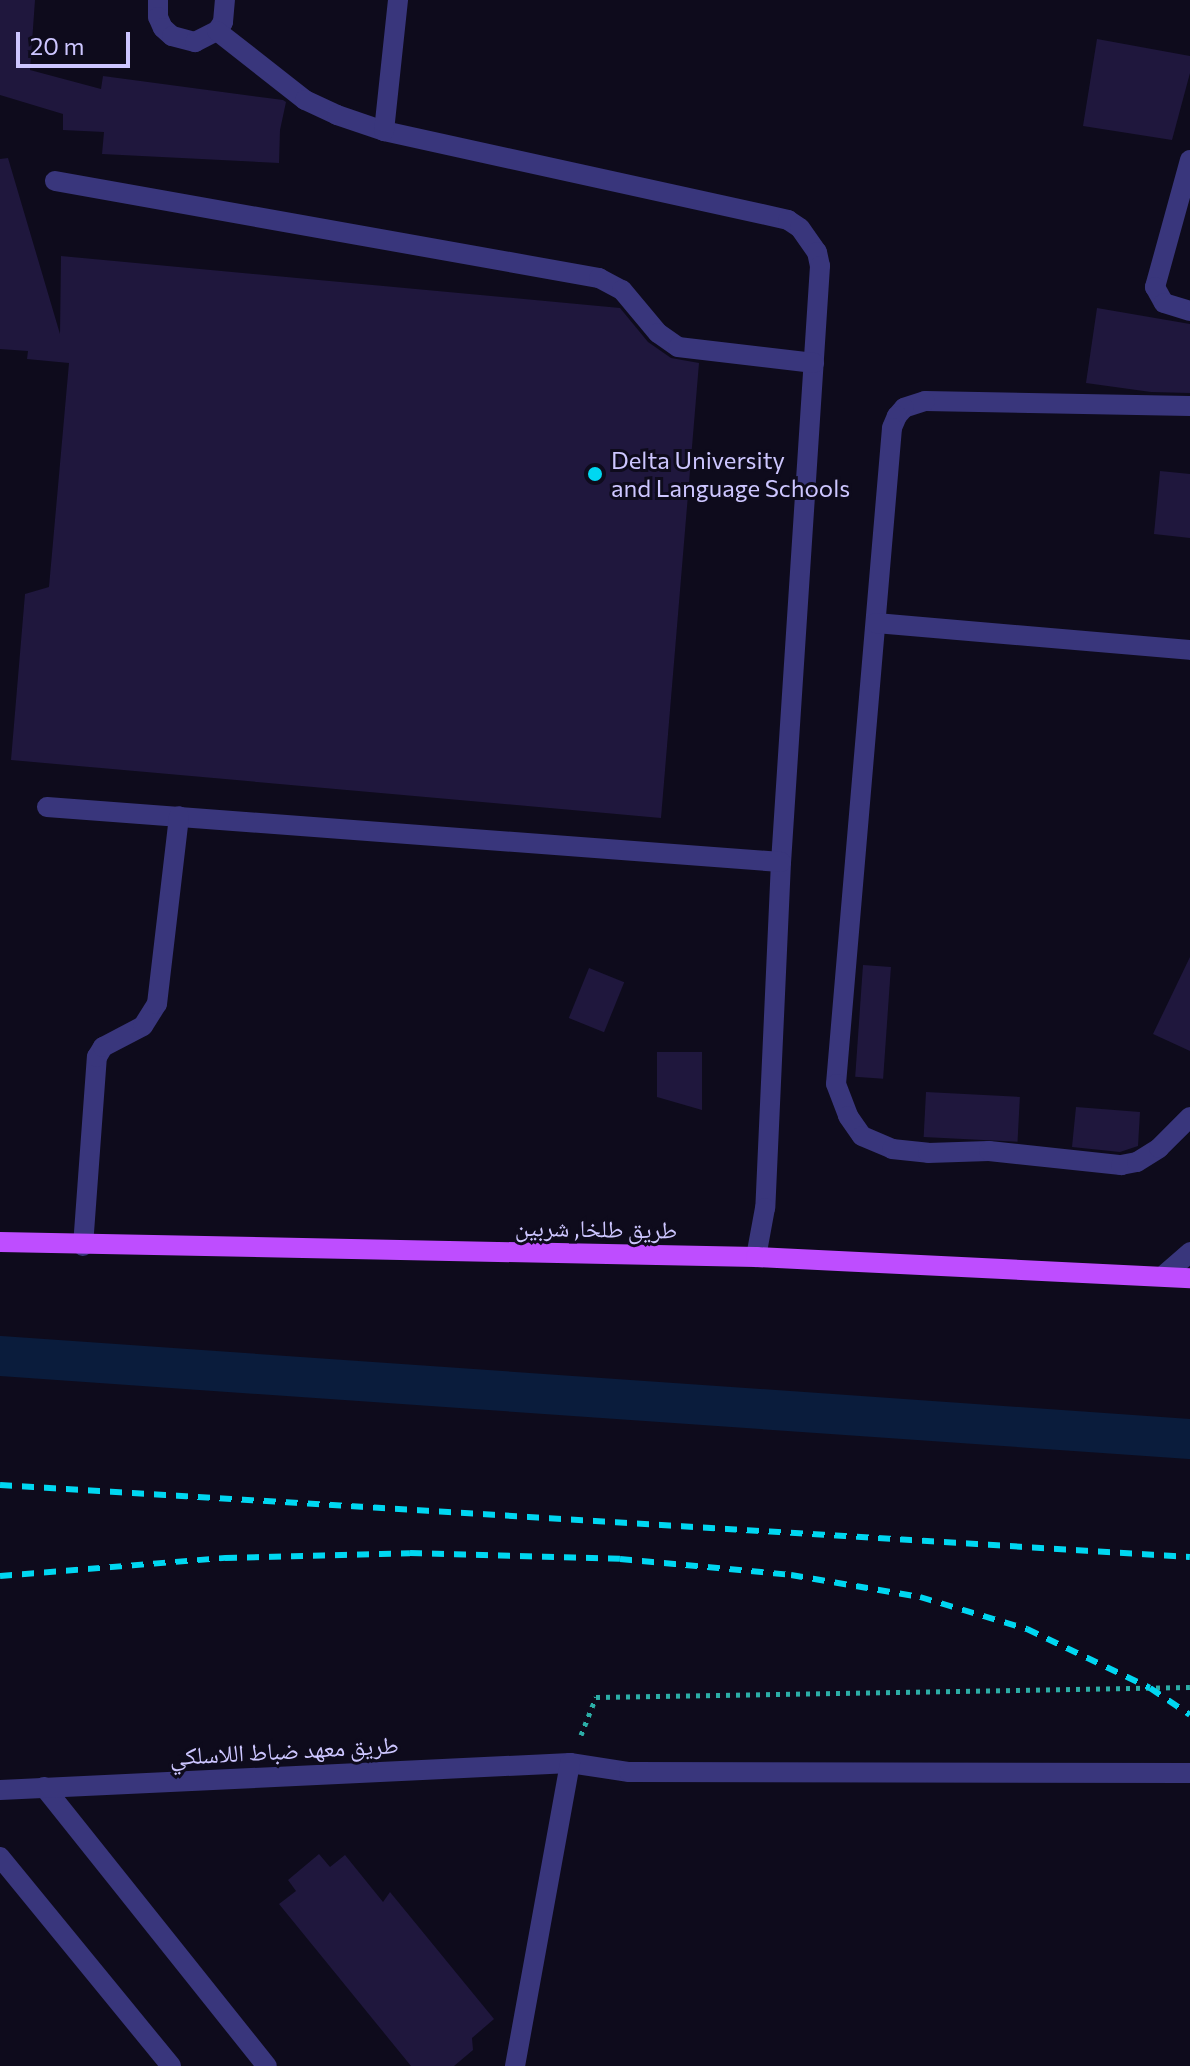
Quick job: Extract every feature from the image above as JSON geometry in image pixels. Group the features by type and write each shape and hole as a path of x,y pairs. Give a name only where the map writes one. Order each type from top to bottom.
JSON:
{"main road":[{"name":"طريق طلخا, شربين","path":"0,1242 756,1257 1190,1278"}],"street":[{"path":"158,0 158,17 172,36 195,42 217,31 223,22 225,0"},
{"path":"384,131 398,0"},
{"path":"217,31 305,100 384,131 788,220 810,239 820,266 781,862 765,1208 756,1257"},
{"path":"1190,160 1155,287 1164,303 1190,311"},
{"path":"55,181 599,278 622,290 658,333 678,347 814,363"},
{"path":"1190,406 925,401 904,408 892,428 836,1084 848,1116 862,1136 892,1149 928,1153 989,1151 1121,1165 1137,1162 1159,1148 1190,1117"},
{"path":"876,623 1190,650"},
{"path":"47,807 781,862"},
{"path":"83,1246 97,1057 103,1047 143,1026 157,1004 179,816"},
{"path":"1164,1275 1190,1252"},
{"path":"515,2066 570,1763"},
{"name":"طريق معهد ضباط اللاسلكي","path":"0,1790 570,1763 629,1772 1190,1773"},
{"path":"44,1787 267,2066"},
{"path":"0,1857 171,2066"}],"path":[{"path":"570,1763 596,1697 1190,1687"}],"building":[{"path":"0,0 35,0 30,70 101,89 103,76 283,100 286,102 280,130 279,163 102,154 104,132 63,130 63,114 0,95"},
{"path":"1097,39 1190,56 1190,73 1172,140 1083,126"},
{"path":"8,158 60,334 61,256 620,308 648,342 671,358 699,363 661,818 11,760 25,594 49,587 69,363 27,359 28,351 0,349 0,159"},
{"path":"1097,308 1190,324 1190,393 1151,392 1086,383"},
{"path":"1160,471 1190,474 1190,538 1154,534"},
{"path":"1190,957 1190,1051 1153,1034"},
{"path":"863,965 891,967 883,1079 855,1077"},
{"path":"589,968 624,982 604,1032 569,1018"},
{"path":"657,1052 702,1052 702,1110 657,1097"},
{"path":"926,1092 1020,1097 1018,1142 924,1137"},
{"path":"1076,1107 1140,1112 1138,1146 1120,1152 1072,1147"},
{"path":"319,1854 330,1867 345,1855 383,1902 390,1892 494,2019 472,2038 473,2050 454,2066 411,2066 279,1904 296,1891 288,1880"}],"waterway":[{"path":"0,1356 1190,1439"}],"railway":[{"path":"0,1485 1190,1557"},
{"path":"0,1576 225,1558 410,1553 620,1559 791,1575 920,1597 1027,1629 1150,1688 1190,1715"}],"place":[{"name":"Delta University and Language Schools","path":"595,474"}]}
